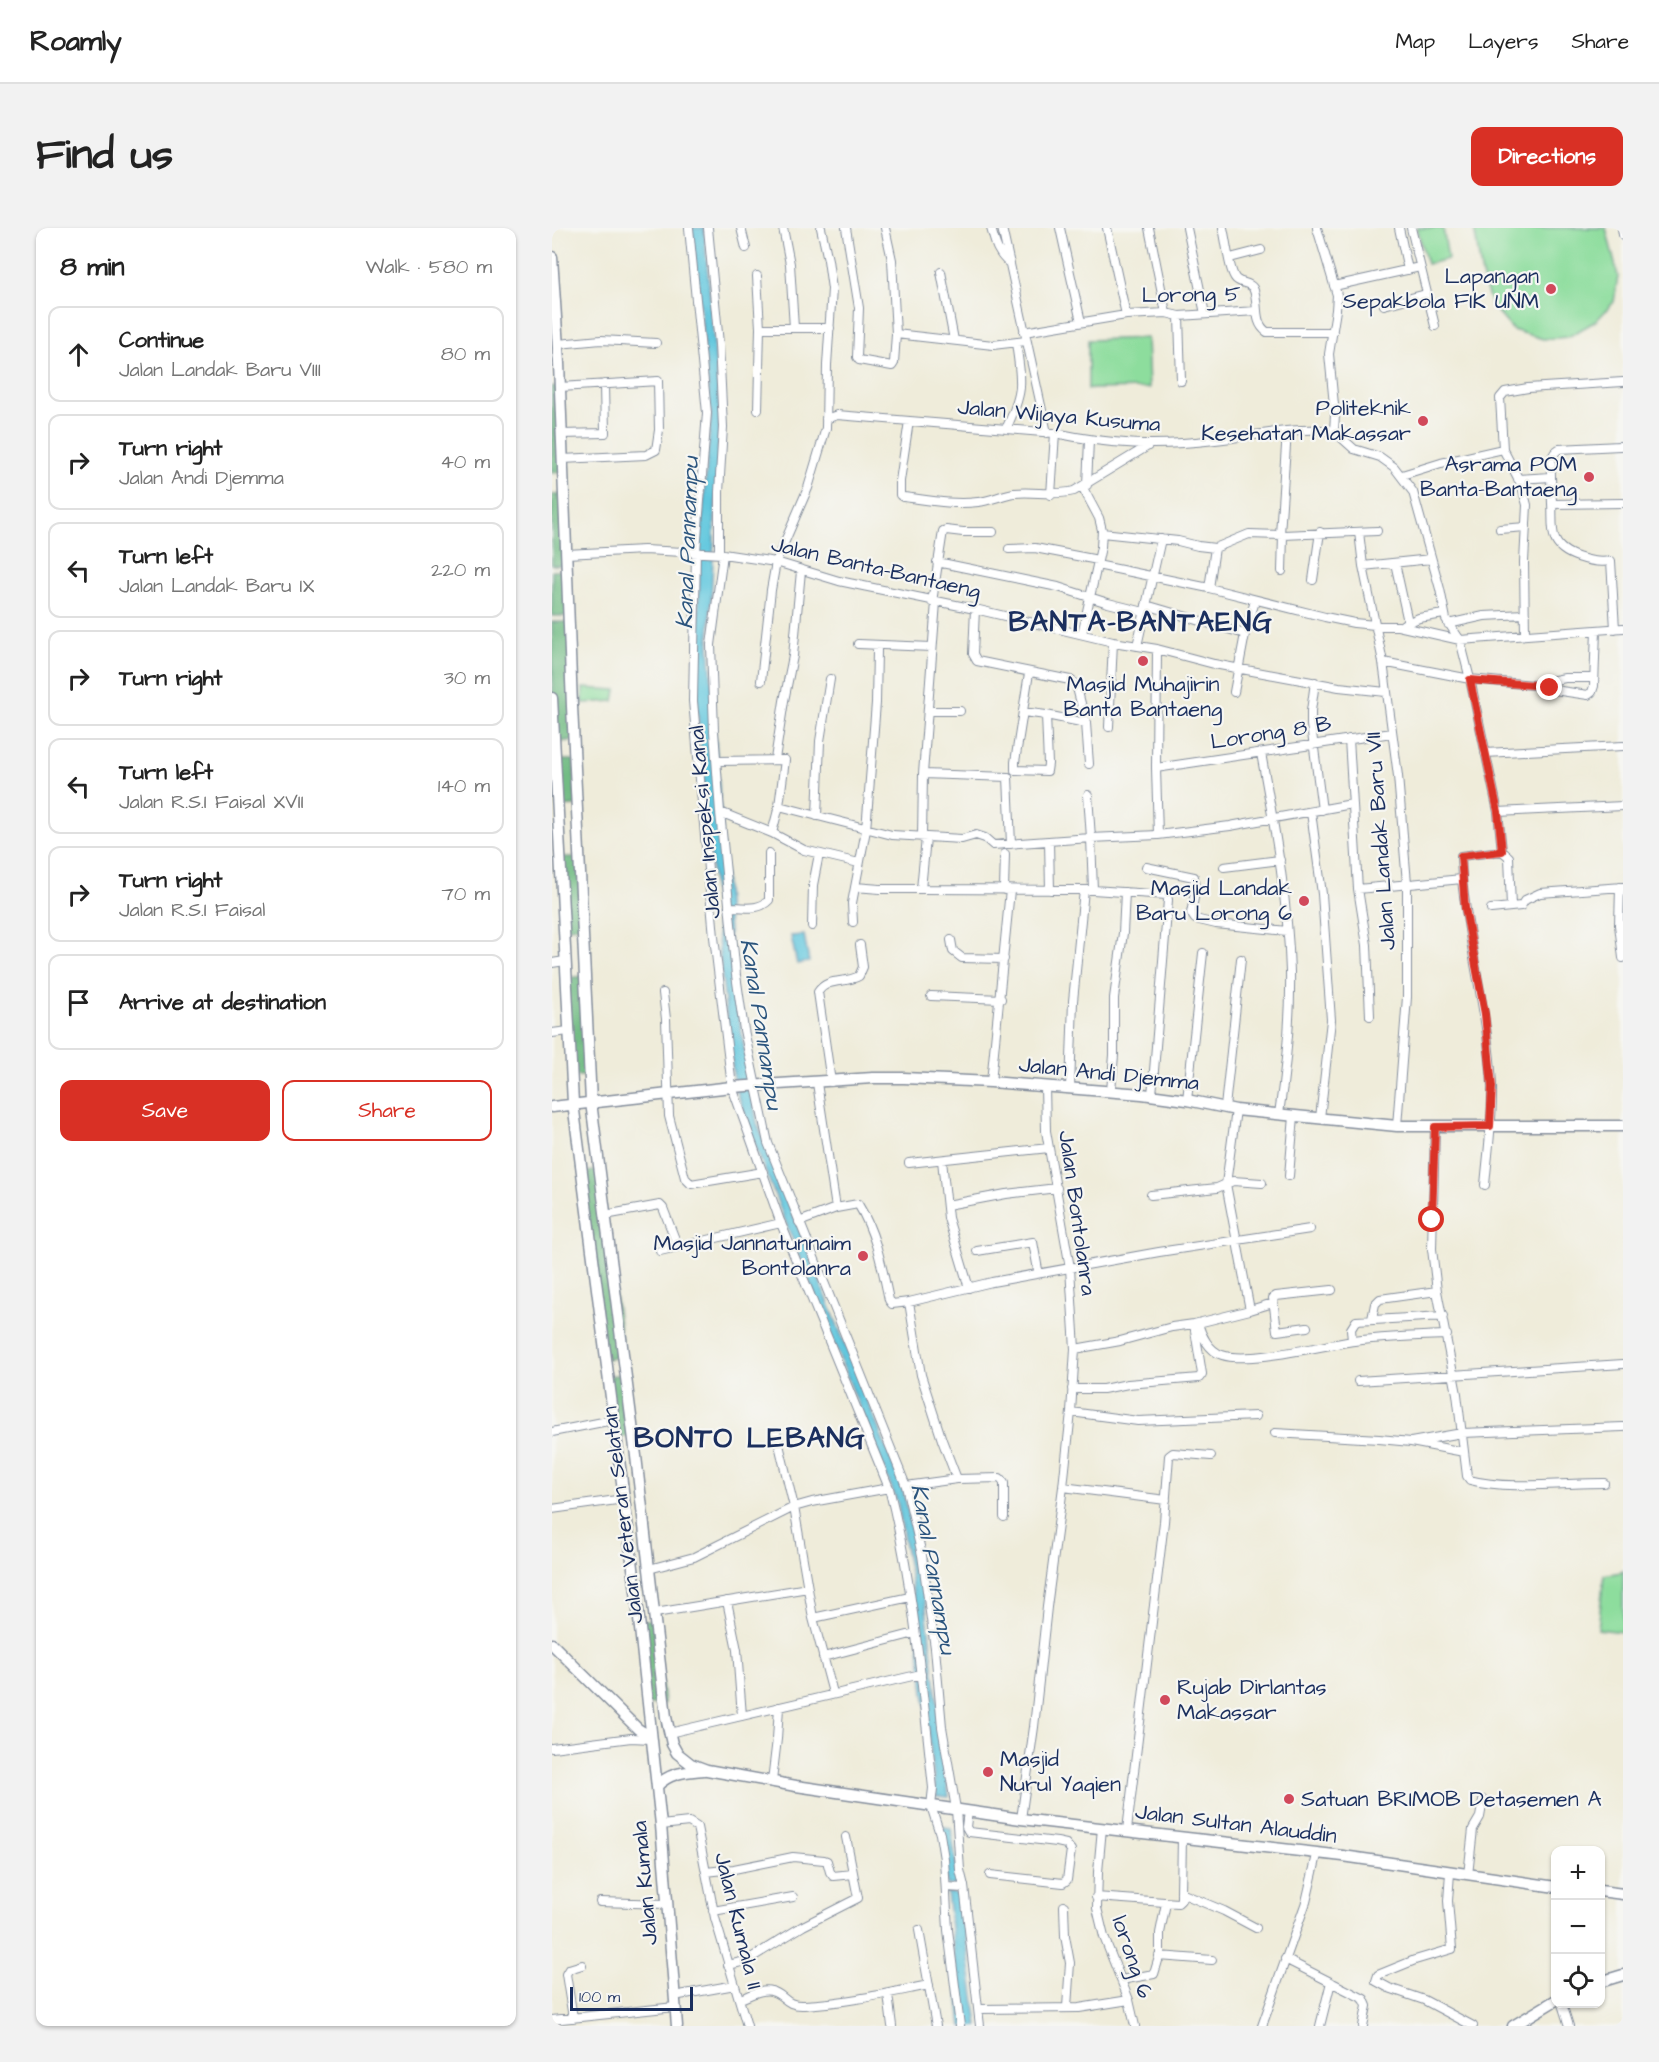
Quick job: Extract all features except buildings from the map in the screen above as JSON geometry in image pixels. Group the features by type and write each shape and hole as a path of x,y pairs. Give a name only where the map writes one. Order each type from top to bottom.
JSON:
{"main road":[{"name":"Jalan Veteran Selatan","path":"552,257 562,459 558,484 566,554 591,1102 670,1738"},
{"name":"Jalan Veteran Selatan","path":"552,698 556,840 564,931 573,1103 636,1591 651,1738"},
{"path":"554,751 574,750"},
{"path":"564,931 582,932"},
{"name":"Jalan Andi Djemma","path":"591,1102 734,1087 894,1078 992,1082 1111,1091 1187,1100 1236,1110 1397,1126 1623,1126"},
{"path":"552,1107 591,1102"},
{"path":"607,1371 624,1368"},
{"path":"552,1644 642,1733 651,1738"},
{"path":"614,1705 631,1716 649,1719 666,1718"},
{"name":"Jalan Kumala","path":"651,1738 661,1825 676,2026"},
{"name":"Jalan Sultan Alauddin","path":"670,1738 677,1753 708,1770 772,1781 1021,1819 1127,1830 1317,1855 1343,1856 1551,1886"},
{"path":"657,1786 664,1778 673,1774 708,1770"},
{"path":"1605,1892 1623,1894"},
{"path":"1605,1980 1623,1975"},
{"path":"1513,2026 1551,2003"}],"street":[{"path":"689,228 707,413 698,551 693,700 714,937 734,1087 781,1223 889,1488 903,1545 921,1674 933,1788 932,1806 942,1846 947,1887 948,1930 960,2026"},
{"name":"Jalan Inspeksi Kanal","path":"708,228 723,419 719,553 711,645 720,812 736,975 753,1086 768,1143 906,1486 921,1555 935,1648 942,1727 957,1809 960,1870 980,2026"},
{"path":"741,228 746,248"},
{"path":"783,228 790,264 794,328"},
{"path":"761,681 776,562 808,488 824,439 830,328 830,274 821,228"},
{"path":"846,228 859,308 857,357 859,360 892,366 896,334 892,260 885,228"},
{"path":"991,228 1000,256 1009,264"},
{"path":"1002,228 1025,337 1051,433 1051,495"},
{"path":"1060,228 1081,322"},
{"path":"1107,228 1126,315"},
{"path":"1151,228 1166,313"},
{"path":"1187,228 1205,315"},
{"path":"1223,228 1235,277 1250,285 1253,290 1261,327 1267,332 1333,332"},
{"path":"1317,228 1337,303 1329,354 1335,415 1334,431 1354,449 1380,457 1402,475 1413,492 1440,589 1444,614 1448,624 1460,640 1470,680 1498,812 1502,851 1509,857 1511,907"},
{"path":"1399,228 1408,270"},
{"path":"1411,228 1434,326"},
{"path":"1622,228 1623,235"},
{"path":"1230,258 1261,250"},
{"path":"1334,286 1420,267"},
{"path":"941,272 954,340"},
{"path":"757,276 760,328 758,410"},
{"path":"1384,305 1426,294"},
{"name":"Lorong 5","path":"896,334 993,345 1016,343 1025,337 1081,322 1126,315 1166,313 1179,316 1256,311"},
{"path":"1179,316 1181,381"},
{"path":"760,328 830,328"},
{"path":"558,344 601,340 656,343"},
{"path":"1006,429 1021,390 1016,343"},
{"path":"560,387 658,381 660,430 658,448 645,455 562,459"},
{"path":"1525,635 1525,493 1503,448 1500,398 1505,392 1528,388 1623,382"},
{"path":"561,434 605,434 604,384"},
{"name":"Jalan Wijaya Kusuma","path":"826,419 837,415 1006,429 1149,446 1315,428 1334,431"},
{"path":"909,421 899,491 903,497 967,504 1015,493 1061,494 1085,486 1149,446"},
{"path":"1282,571 1287,431"},
{"path":"1082,634 1098,563 1102,533 1100,518 1085,486 1089,440"},
{"path":"1009,549 1035,548 1354,623 1398,626 1460,640 1619,628 1611,561 1592,561 1581,558 1558,544 1555,538 1551,477 1552,457 1559,448 1620,446"},
{"path":"1402,475 1503,448"},
{"path":"1518,478 1551,477"},
{"path":"1552,504 1623,503"},
{"path":"1500,529 1526,527"},
{"path":"921,889 924,838 923,774 937,562 942,534 945,530 993,532"},
{"path":"1102,533 1161,539 1215,548 1249,534 1377,531"},
{"path":"1313,580 1320,532"},
{"name":"Jalan Landak Baru VII","path":"1359,532 1363,566 1383,662 1398,776 1407,883 1407,997 1397,1126"},
{"path":"1137,646 1161,539"},
{"path":"1209,588 1215,548"},
{"name":"Jalan Banta-Bantaeng","path":"566,554 644,550 698,551 776,562 839,581 975,609 1113,642 1157,649 1214,664 1386,692"},
{"path":"1363,566 1431,559"},
{"path":"937,562 1058,587 1089,597 1145,608 1245,634"},
{"path":"1395,563 1408,622"},
{"path":"776,759 793,656 801,571"},
{"path":"1234,692 1245,634 1255,601"},
{"path":"975,609 974,659 1074,682 1080,695 1086,723 1089,764"},
{"path":"1398,626 1419,618 1444,614"},
{"path":"1448,624 1484,616 1525,614"},
{"path":"1545,682 1554,690 1588,694 1592,692 1596,630"},
{"path":"1109,727 1113,642"},
{"path":"858,644 876,647 893,644 932,646"},
{"path":"853,922 855,886 866,830 874,725 876,647"},
{"path":"1157,649 1158,835"},
{"path":"1383,662 1470,680 1533,685 1565,678 1594,678"},
{"path":"1029,672 1014,766 1016,770 1047,771 1046,716"},
{"path":"817,816 820,741 830,680"},
{"path":"1315,682 1311,711 1322,810"},
{"path":"928,711 960,711"},
{"path":"1023,712 1086,723"},
{"name":"Lorong 8 B","path":"1156,768 1392,733"},
{"path":"1349,739 1358,889 1367,945 1370,1016"},
{"path":"1485,753 1623,746"},
{"path":"1261,753 1280,860 1287,931 1289,1042 1280,1114"},
{"path":"717,761 776,759 786,762 772,833"},
{"path":"923,774 1008,777 1011,844"},
{"path":"1070,1088 1073,1000 1089,890 1091,838 1088,795"},
{"path":"779,806 892,836 962,839 976,835 985,838 993,845 1158,835 1230,826 1352,804"},
{"path":"1498,812 1623,806"},
{"path":"720,812 804,849 859,863"},
{"path":"1311,812 1322,894 1330,1020 1320,1118"},
{"path":"1049,841 1050,890"},
{"path":"1485,1185 1492,1087 1485,1014 1465,908 1461,856 1502,851"},
{"path":"729,908 757,907 769,900 769,853"},
{"path":"812,926 813,885 819,854"},
{"path":"992,1082 1004,959 1007,890 1005,854"},
{"path":"1224,867 1280,860"},
{"path":"1146,867 1194,877 1195,893 1191,913 1195,919 1216,924 1287,931"},
{"path":"1358,889 1462,879"},
{"path":"855,886 879,889 1089,890 1165,894 1168,900 1167,916 1152,1095"},
{"path":"1491,909 1521,906 1525,900 1540,893 1621,887 1619,925 1623,958"},
{"path":"1111,1091 1114,1054 1114,998 1123,933 1125,892"},
{"path":"951,940 953,951 962,958 1004,959"},
{"path":"831,1082 818,992 827,983 859,976 863,967 860,945"},
{"path":"1187,1100 1203,953"},
{"path":"1225,1107 1241,958"},
{"path":"552,963 565,961"},
{"path":"663,993 669,1116 685,1178 688,1183 763,1172"},
{"path":"931,996 1000,999"},
{"path":"552,1033 568,1031"},
{"path":"817,1083 836,1208"},
{"name":"Jalan Bontolanra","path":"1021,1819 1063,1487 1075,1349 1070,1266 1046,1131 1044,1086"},
{"path":"1236,1110 1226,1184 1250,1310"},
{"path":"1289,1176 1294,1116"},
{"path":"1435,1127 1432,1249 1437,1291 1454,1374 1467,1476 1470,1480 1477,1482 1515,1484 1604,1483"},
{"path":"909,1163 1049,1148"},
{"path":"942,1160 950,1224 969,1285"},
{"path":"1151,1195 1220,1188 1237,1181 1262,1183"},
{"path":"946,1205 1057,1188"},
{"path":"799,1222 836,1208 856,1203 859,1205 881,1261 890,1303 909,1302 969,1285 1038,1270 1070,1266"},
{"path":"605,1215 660,1205 678,1247"},
{"path":"660,1251 781,1223"},
{"path":"969,1285 1070,1266 1310,1229"},
{"path":"977,1251 1033,1242 1038,1270"},
{"path":"1307,1327 1277,1331 1273,1298 1332,1290"},
{"path":"1372,1319 1375,1304 1380,1299 1437,1291"},
{"path":"909,1302 923,1382 957,1479"},
{"path":"1075,1349 1120,1341 1273,1303"},
{"path":"1352,1341 1352,1324 1356,1321 1443,1316"},
{"path":"1196,1323 1210,1347 1221,1355 1232,1357 1276,1353 1352,1341 1447,1335"},
{"path":"1072,1389 1103,1389 1128,1384 1199,1378 1202,1374 1196,1323"},
{"path":"1358,1381 1623,1365"},
{"path":"1071,1412 1138,1421 1256,1416"},
{"path":"552,1432 613,1420"},
{"path":"1412,1442 1462,1433 1623,1427"},
{"path":"776,1432 794,1507 813,1618 833,1694"},
{"path":"1275,1432 1412,1442 1464,1452"},
{"path":"1127,1830 1166,1500 1169,1456 1179,1452 1211,1456"},
{"path":"906,1486 957,1479 996,1477 1003,1479 1005,1483 1004,1517"},
{"path":"1063,1487 1166,1500"},
{"path":"649,1569 694,1557 794,1507 889,1488"},
{"path":"552,1509 624,1499"},
{"path":"654,1613 808,1588"},
{"path":"813,1618 910,1597"},
{"path":"727,1601 737,1650 742,1716"},
{"path":"823,1657 915,1633"},
{"path":"670,1738 742,1716 921,1674"},
{"path":"772,1781 778,1707"},
{"path":"552,1748 631,1738 651,1738"},
{"path":"1468,1875 1473,1829 1480,1817 1483,1800"},
{"path":"968,1811 966,1827 969,1832 1057,1842 1066,1844 1071,1850 1067,1880 1063,1883 990,1875"},
{"name":"Jalan Kumala II","path":"661,1825 689,1822 695,1825 713,1911 747,2026"},
{"name":"lorong 6","path":"1102,1828 1096,1898 1104,1937 1129,2000 1135,2026"},
{"path":"728,1965 746,1961 803,1926 858,1898 846,1837"},
{"path":"1096,1898 1178,1903 1181,1893 1182,1838"},
{"path":"1262,2026 1306,1902 1317,1855"},
{"path":"706,1872 734,1869 793,1857 827,1861 833,1876 853,1874"},
{"path":"1450,1872 1448,1902 1452,1948 1378,1975 1376,1981 1424,2000 1473,2026"},
{"path":"947,1887 962,1888"},
{"path":"1181,1893 1224,1911 1256,1928"},
{"path":"713,1911 793,1897"},
{"path":"600,1902 666,1904"},
{"path":"1121,1980 1153,1975 1159,1956 1160,1934 1166,1903"},
{"path":"1064,1906 1065,1936 1070,1963 1067,2007"},
{"path":"919,1930 936,2026"},
{"path":"1159,1956 1212,1959"},
{"path":"1285,1959 1366,2001 1363,2026"},
{"path":"573,2018 566,1974 569,1969 582,1965"},
{"path":"1320,2026 1331,1982"},
{"path":"552,2020 675,2001 735,1985"},
{"path":"740,1999 764,1990 772,1991 789,2003 804,2005 888,1994 929,1985"},
{"path":"888,1994 892,2026"},
{"path":"979,2009 1042,2010 1092,2007 1129,2000"},
{"path":"1563,2008 1569,2026"}],"green space":[{"path":"1417,228 1443,228 1448,259 1427,264"},
{"name":"Lapangan Sepakbola FIK UNM","path":"1474,228 1606,228 1618,276 1614,302 1596,321 1568,337 1543,339 1513,330 1491,305 1482,275"},
{"path":"1147,338 1149,388 1088,389 1088,340"},
{"path":"552,386 560,387 563,472 552,473"},
{"path":"564,494 566,565 552,565 552,495"},
{"path":"567,570 568,616 552,616 552,571"},
{"path":"552,622 569,622 573,740 554,743"},
{"path":"583,688 616,690 614,701 583,703"},
{"path":"555,760 574,760 576,806 558,807"},
{"path":"561,857 579,857 581,927 564,928"},
{"path":"584,976 589,1075 571,1077 566,978"},
{"path":"599,1170 623,1357 606,1359 582,1173"},
{"path":"625,1374 634,1436 616,1438 608,1376"},
{"path":"1623,1570 1623,1632 1598,1629 1604,1575"},
{"path":"655,1619 664,1703 648,1705 639,1621"}],"water":[{"path":"692,228 704,228 720,414 709,643 732,977 757,1123 903,1490 922,1575 949,1797 936,1796 912,1586 898,1504 755,1145 734,1082 720,959 697,706 700,547 711,415"},
{"path":"804,935 809,962 797,964 791,936"},
{"path":"942,1827 951,1828 959,1886 947,1885"},
{"path":"947,1892 960,1894 978,2026 962,2026"}],"place":[{"name":"Lapangan Sepakbola FIK UNM","path":"1551,289"},
{"name":"Politeknik Kesehatan Makassar","path":"1423,421"},
{"name":"Asrama POM Banta-Bantaeng","path":"1589,477"},
{"name":"Masjid Muhajirin Banta Bantaeng","path":"1143,661"},
{"name":"Masjid Landak Baru Lorong 6","path":"1304,901"},
{"name":"Masjid Jannatunnaim Bontolanra","path":"863,1256"},
{"name":"Rujab Dirlantas Makassar","path":"1165,1700"},
{"name":"Masjid Nurul Yaqien","path":"988,1772"},
{"name":"Satuan BRIMOB Detasemen A","path":"1289,1799"}],"district":[{"name":"BANTA-BANTAENG","path":"1141,622"},
{"name":"BONTO LEBANG","path":"750,1438"}],"route":[{"path":"1432,1220 1435,1127 1490,1126 1492,1087 1485,1014 1465,908 1461,856 1502,851 1498,812 1470,680 1533,685 1545,682 1550,688"}],"water label":[{"name":"Kanal Pannampu","path":"688,543"},
{"name":"Kanal Pannampu","path":"761,1024"},
{"name":"Kanal Pannampu","path":"933,1569"}]}
